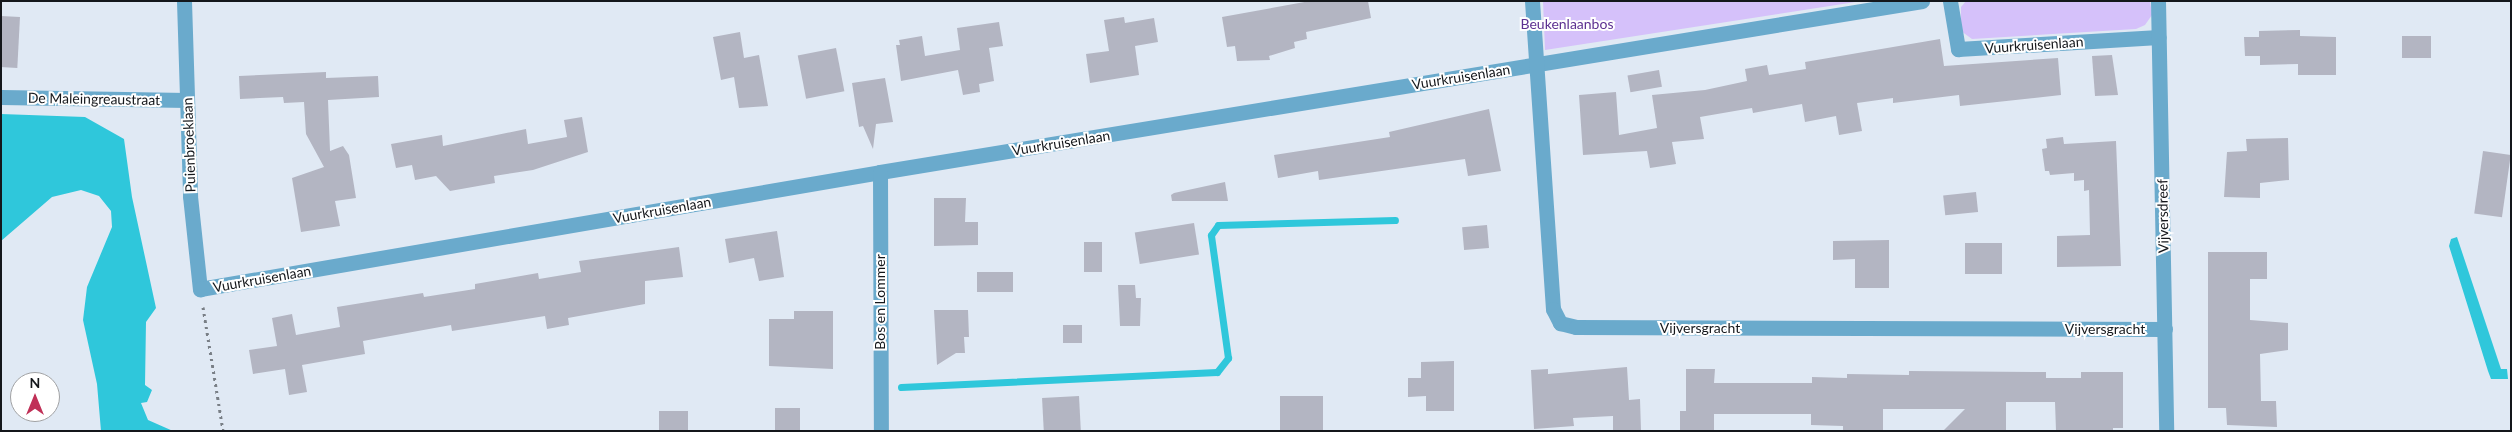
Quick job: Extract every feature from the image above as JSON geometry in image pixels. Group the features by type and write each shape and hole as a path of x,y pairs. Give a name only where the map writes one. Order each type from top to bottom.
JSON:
{"street":[{"name":"Puienbroeklaan","path":"184,1 190,196 200,289"},
{"name":"Vijversgracht","path":"1532,1 1553,309 1560,323 1576,327 2165,330"},
{"name":"Vuurkruisenlaan","path":"200,289 880,172 1922,1"},
{"name":"Vuurkruisenlaan","path":"1950,1 1958,50 2159,37"},
{"name":"Vijversdreef","path":"2158,1 2166,431"},
{"name":"De Maleingreaustraat","path":"1,97 187,100"},
{"name":"Bos en Lommer","path":"880,172 881,431"}],"path":[{"path":"200,289 223,431"}],"green space":[{"name":"Beukenlaanbos","path":"1543,1 1862,1 1545,50"},
{"path":"1966,1 2150,1 2152,15 2145,25 2136,29 1972,39 1961,31 1961,7"}],"water":[{"path":"1,114 85,117 124,139 132,197 156,308 146,322 145,385 152,390 147,402 141,403 148,420 173,431 101,431 97,384 83,320 87,287 112,227 111,211 99,196 81,190 52,197 1,241"},
{"path":"2457,237 2501,369 2507,369 2508,379 2491,379 2488,371 2449,246 2451,239"}],"building":[{"path":"1310,1 1368,1 1371,18 1306,32 1307,39 1294,42 1295,48 1269,56 1270,60 1237,61 1235,46 1227,47 1222,17"},
{"path":"1,16 20,17 17,68 1,67"},
{"path":"1124,17 1125,23 1154,18 1158,42 1135,46 1139,75 1090,83 1086,54 1109,51 1104,20"},
{"path":"999,22 1003,46 989,48 994,81 979,84 980,92 963,95 958,70 901,81 896,45 900,45 899,40 922,36 925,56 960,50 957,28"},
{"path":"2300,30 2300,36 2336,37 2336,75 2298,75 2298,64 2260,65 2260,56 2245,56 2244,37 2259,37 2259,31"},
{"path":"740,32 744,58 759,55 768,106 739,108 734,77 721,80 713,37"},
{"path":"2402,36 2431,36 2431,58 2402,58"},
{"path":"1940,39 1944,66 2058,58 2061,95 1960,106 1959,95 1893,103 1893,98 1857,103 1862,131 1839,135 1836,116 1805,122 1802,104 1753,113 1752,108 1700,117 1704,139 1672,142 1676,164 1650,168 1647,151 1583,155 1579,95 1616,92 1619,135 1657,128 1652,95 1705,90 1747,81 1745,69 1767,65 1769,75 1806,69 1805,62"},
{"path":"836,48 844,91 806,99 798,55"},
{"path":"2112,55 2118,95 2095,96 2092,56"},
{"path":"1659,70 1662,87 1630,92 1627,76"},
{"path":"326,72 326,78 378,76 379,97 328,100 330,151 343,146 349,155 356,198 335,201 340,226 301,232 292,178 324,167 306,134 304,102 284,103 283,97 240,99 239,76"},
{"path":"885,78 893,122 876,124 873,149 863,126 859,127 852,83"},
{"path":"1489,109 1501,171 1468,176 1465,159 1319,180 1318,171 1278,178 1274,155 1390,137 1389,132"},
{"path":"582,117 588,152 533,170 494,176 495,183 450,191 436,176 415,180 412,165 396,168 391,144 442,135 443,146 526,129 528,144 567,137 564,120"},
{"path":"2063,137 2064,144 2116,141 2121,266 2057,267 2057,236 2090,235 2089,190 2084,191 2084,180 2074,181 2074,173 2050,175 2049,171 2045,171 2042,149 2047,148 2046,139"},
{"path":"2288,138 2289,180 2260,183 2260,198 2224,197 2227,152 2247,151 2246,139"},
{"path":"2483,151 2511,155 2502,217 2474,213"},
{"path":"1225,182 1228,201 1172,201 1171,195 1174,193"},
{"path":"1976,192 1978,212 1945,215 1943,195"},
{"path":"934,198 966,198 965,222 978,222 978,245 934,246"},
{"path":"1194,223 1199,255 1140,264 1135,232"},
{"path":"1487,225 1489,248 1464,250 1462,227"},
{"path":"777,231 784,277 759,281 754,258 729,263 725,239"},
{"path":"1889,240 1889,288 1855,288 1855,259 1833,260 1833,241"},
{"path":"1084,242 1102,242 1102,272 1084,272"},
{"path":"1965,243 2002,243 2002,274 1965,274"},
{"path":"679,247 683,277 645,281 645,304 568,318 569,325 547,329 545,316 452,331 451,325 363,341 365,354 302,365 307,392 289,395 285,369 253,374 249,350 277,346 272,318 292,314 296,335 340,327 337,307 423,293 424,297 475,289 475,284 538,273 539,279 581,272 579,261"},
{"path":"2208,252 2267,252 2267,279 2250,279 2250,320 2288,323 2288,350 2260,354 2261,401 2276,401 2277,427 2227,425 2226,408 2208,408"},
{"path":"977,272 1013,272 1013,292 977,292"},
{"path":"1118,285 1135,285 1136,298 1141,298 1140,326 1120,326"},
{"path":"934,310 968,310 969,337 964,337 965,353 956,353 937,365"},
{"path":"794,311 833,311 833,369 769,366 769,319 794,319"},
{"path":"1063,325 1082,325 1082,343 1063,343"},
{"path":"1454,361 1454,411 1426,411 1426,396 1408,397 1408,378 1421,378 1421,362"},
{"path":"1627,367 1629,400 1640,399 1641,431 1613,431 1613,416 1573,418 1574,426 1534,429 1531,370 1548,369 1548,374"},
{"path":"1686,369 1715,369 1714,383 1812,383 1812,377 1847,378 1847,374 1909,375 1909,371 2046,372 2046,378 2081,378 2081,372 2123,372 2123,428 2113,428 2113,431 2056,431 2055,402 2006,402 2006,431 1943,431 1965,409 1883,409 1883,431 1843,431 1843,426 1811,425 1811,414 1714,414 1714,431 1680,431 1680,411 1686,411"},
{"path":"1079,396 1081,431 1044,431 1042,398"},
{"path":"1280,396 1323,396 1323,431 1280,431"},
{"path":"775,408 800,408 800,431 775,431"},
{"path":"659,411 688,411 688,431 659,431"}],"waterway":[{"path":"901,387 1217,372 1228,358 1211,235 1218,225 1395,220"}]}
